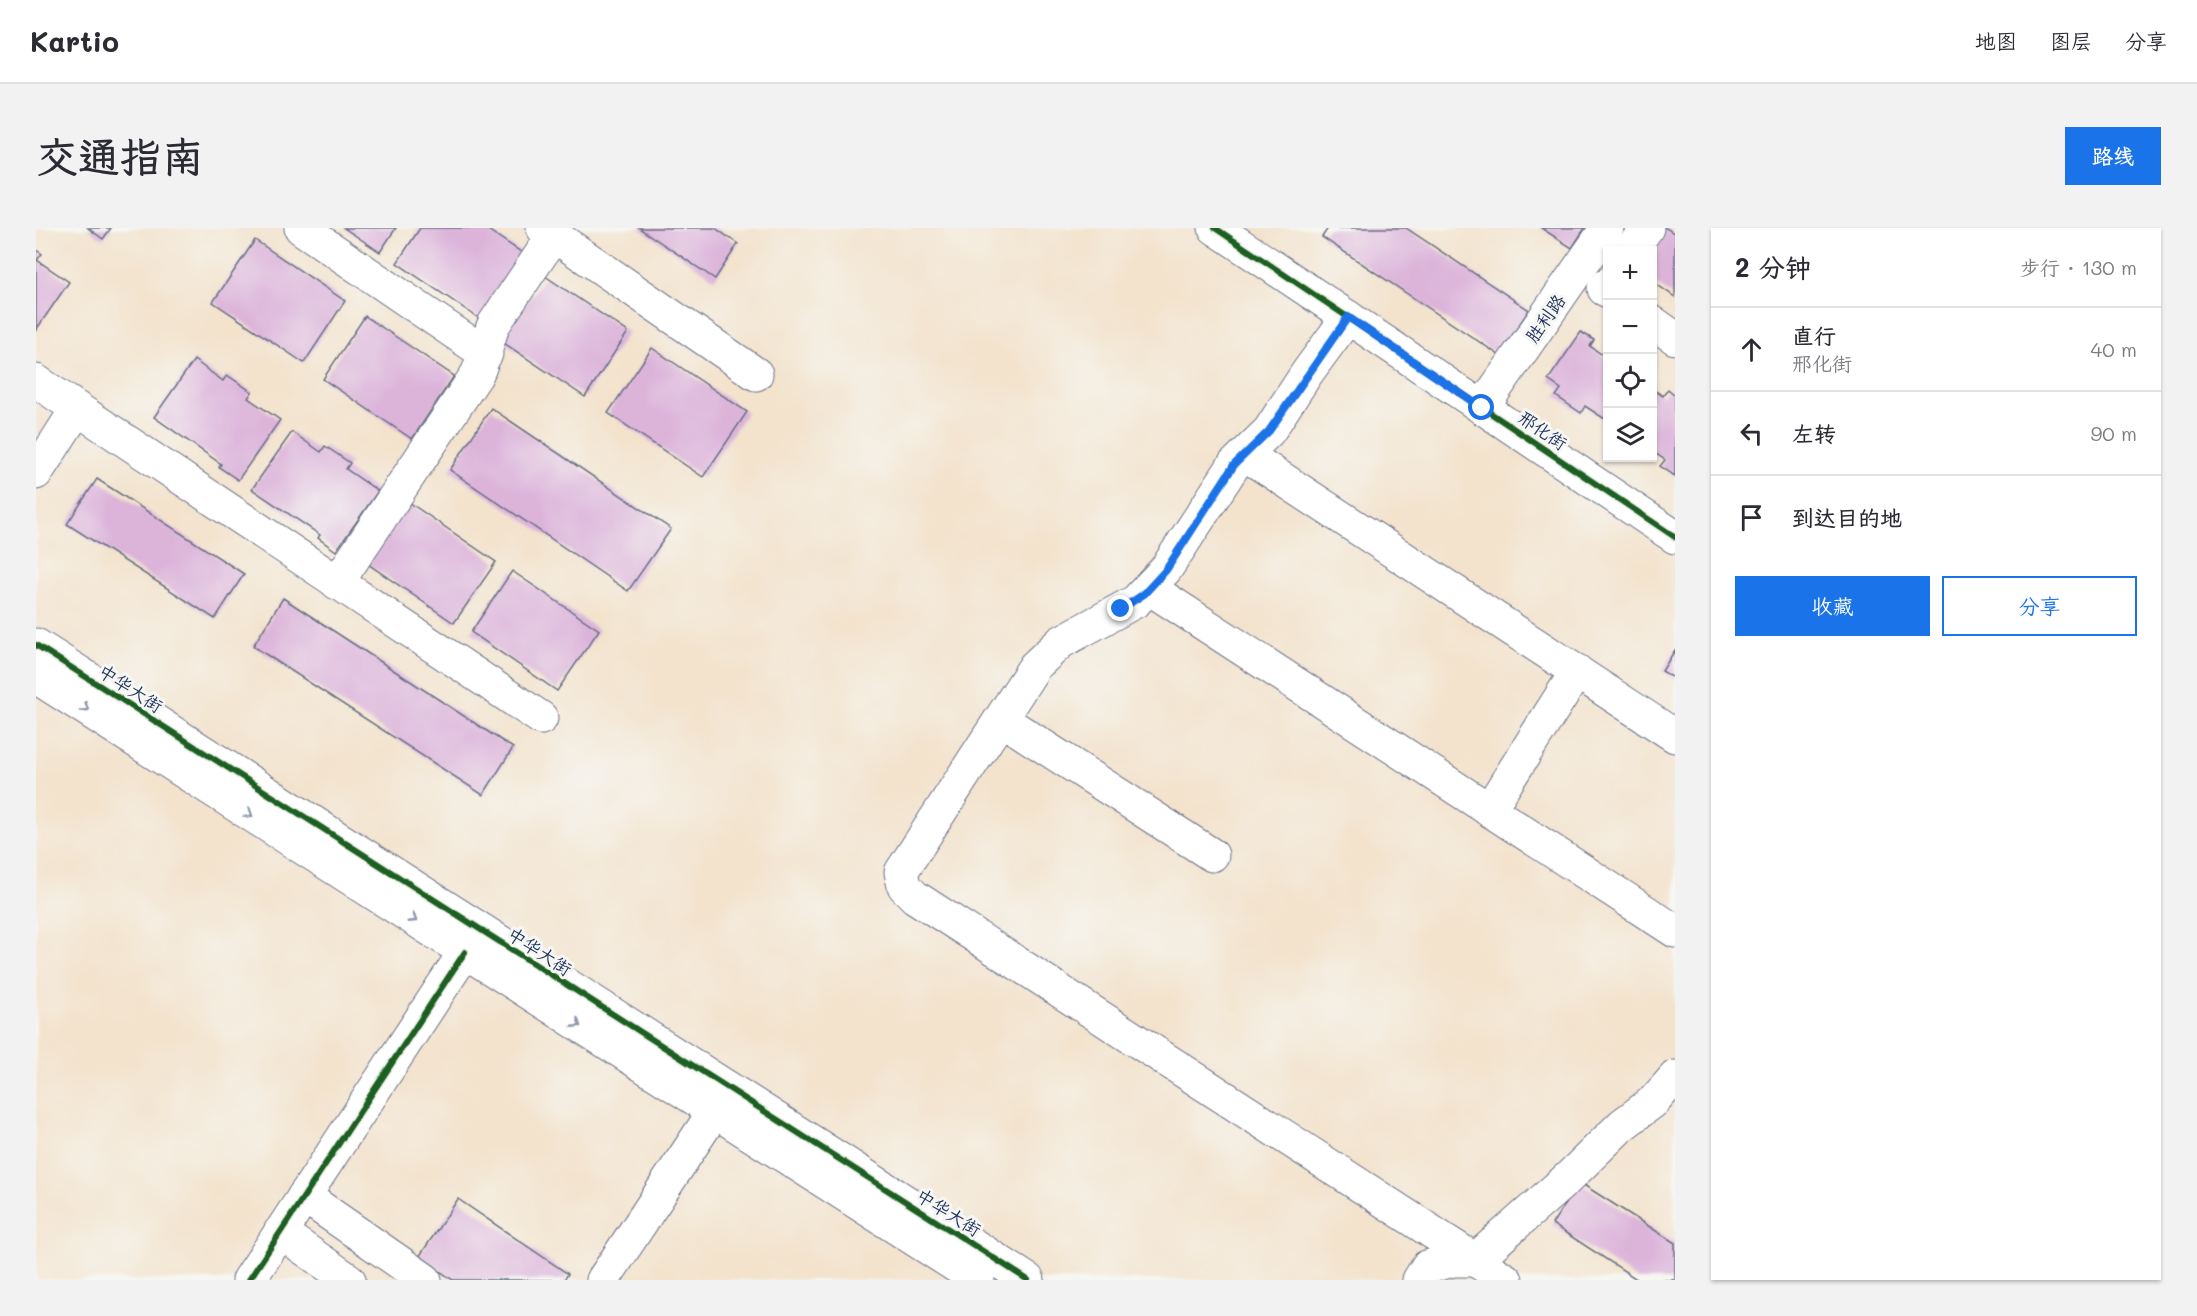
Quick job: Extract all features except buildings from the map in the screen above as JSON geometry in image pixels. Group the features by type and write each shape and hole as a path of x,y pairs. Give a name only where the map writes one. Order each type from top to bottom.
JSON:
{"street":[{"path":"301,228 486,354"},
{"name":"邢化街","path":"1215,228 1675,537"},
{"name":"胜利路","path":"1482,408 1607,228"},
{"path":"1634,246 1647,228"},
{"path":"337,583 477,374 486,354 487,339 494,324 548,232 756,374"},
{"path":"1348,317 1269,431 1234,465 1166,570 1136,601 1061,642 1035,666 901,872 904,886 915,897 1506,1280"},
{"path":"1657,325 1675,338"},
{"path":"36,381 541,718"},
{"path":"36,473 77,409"},
{"path":"1246,455 1675,736"},
{"path":"1149,588 1675,931"},
{"name":"中华大街","path":"36,645 1028,1280"},
{"path":"1489,810 1577,671"},
{"path":"36,676 978,1280"},
{"path":"1000,719 1212,855"},
{"path":"249,1280 465,952"},
{"path":"1419,1280 1427,1267 1453,1260 1475,1260 1568,1179 1622,1125 1654,1101 1675,1077"},
{"path":"603,1280 714,1112"},
{"path":"304,1196 425,1280"},
{"path":"280,1232 349,1280"}],"cycle path":[{"path":"1215,228 1675,537"},
{"path":"36,645 1028,1280"},
{"path":"249,1280 465,952"}],"route":[{"path":"1121,609 1136,601 1166,570 1234,465 1269,431 1307,373 1348,317 1482,408"}]}
